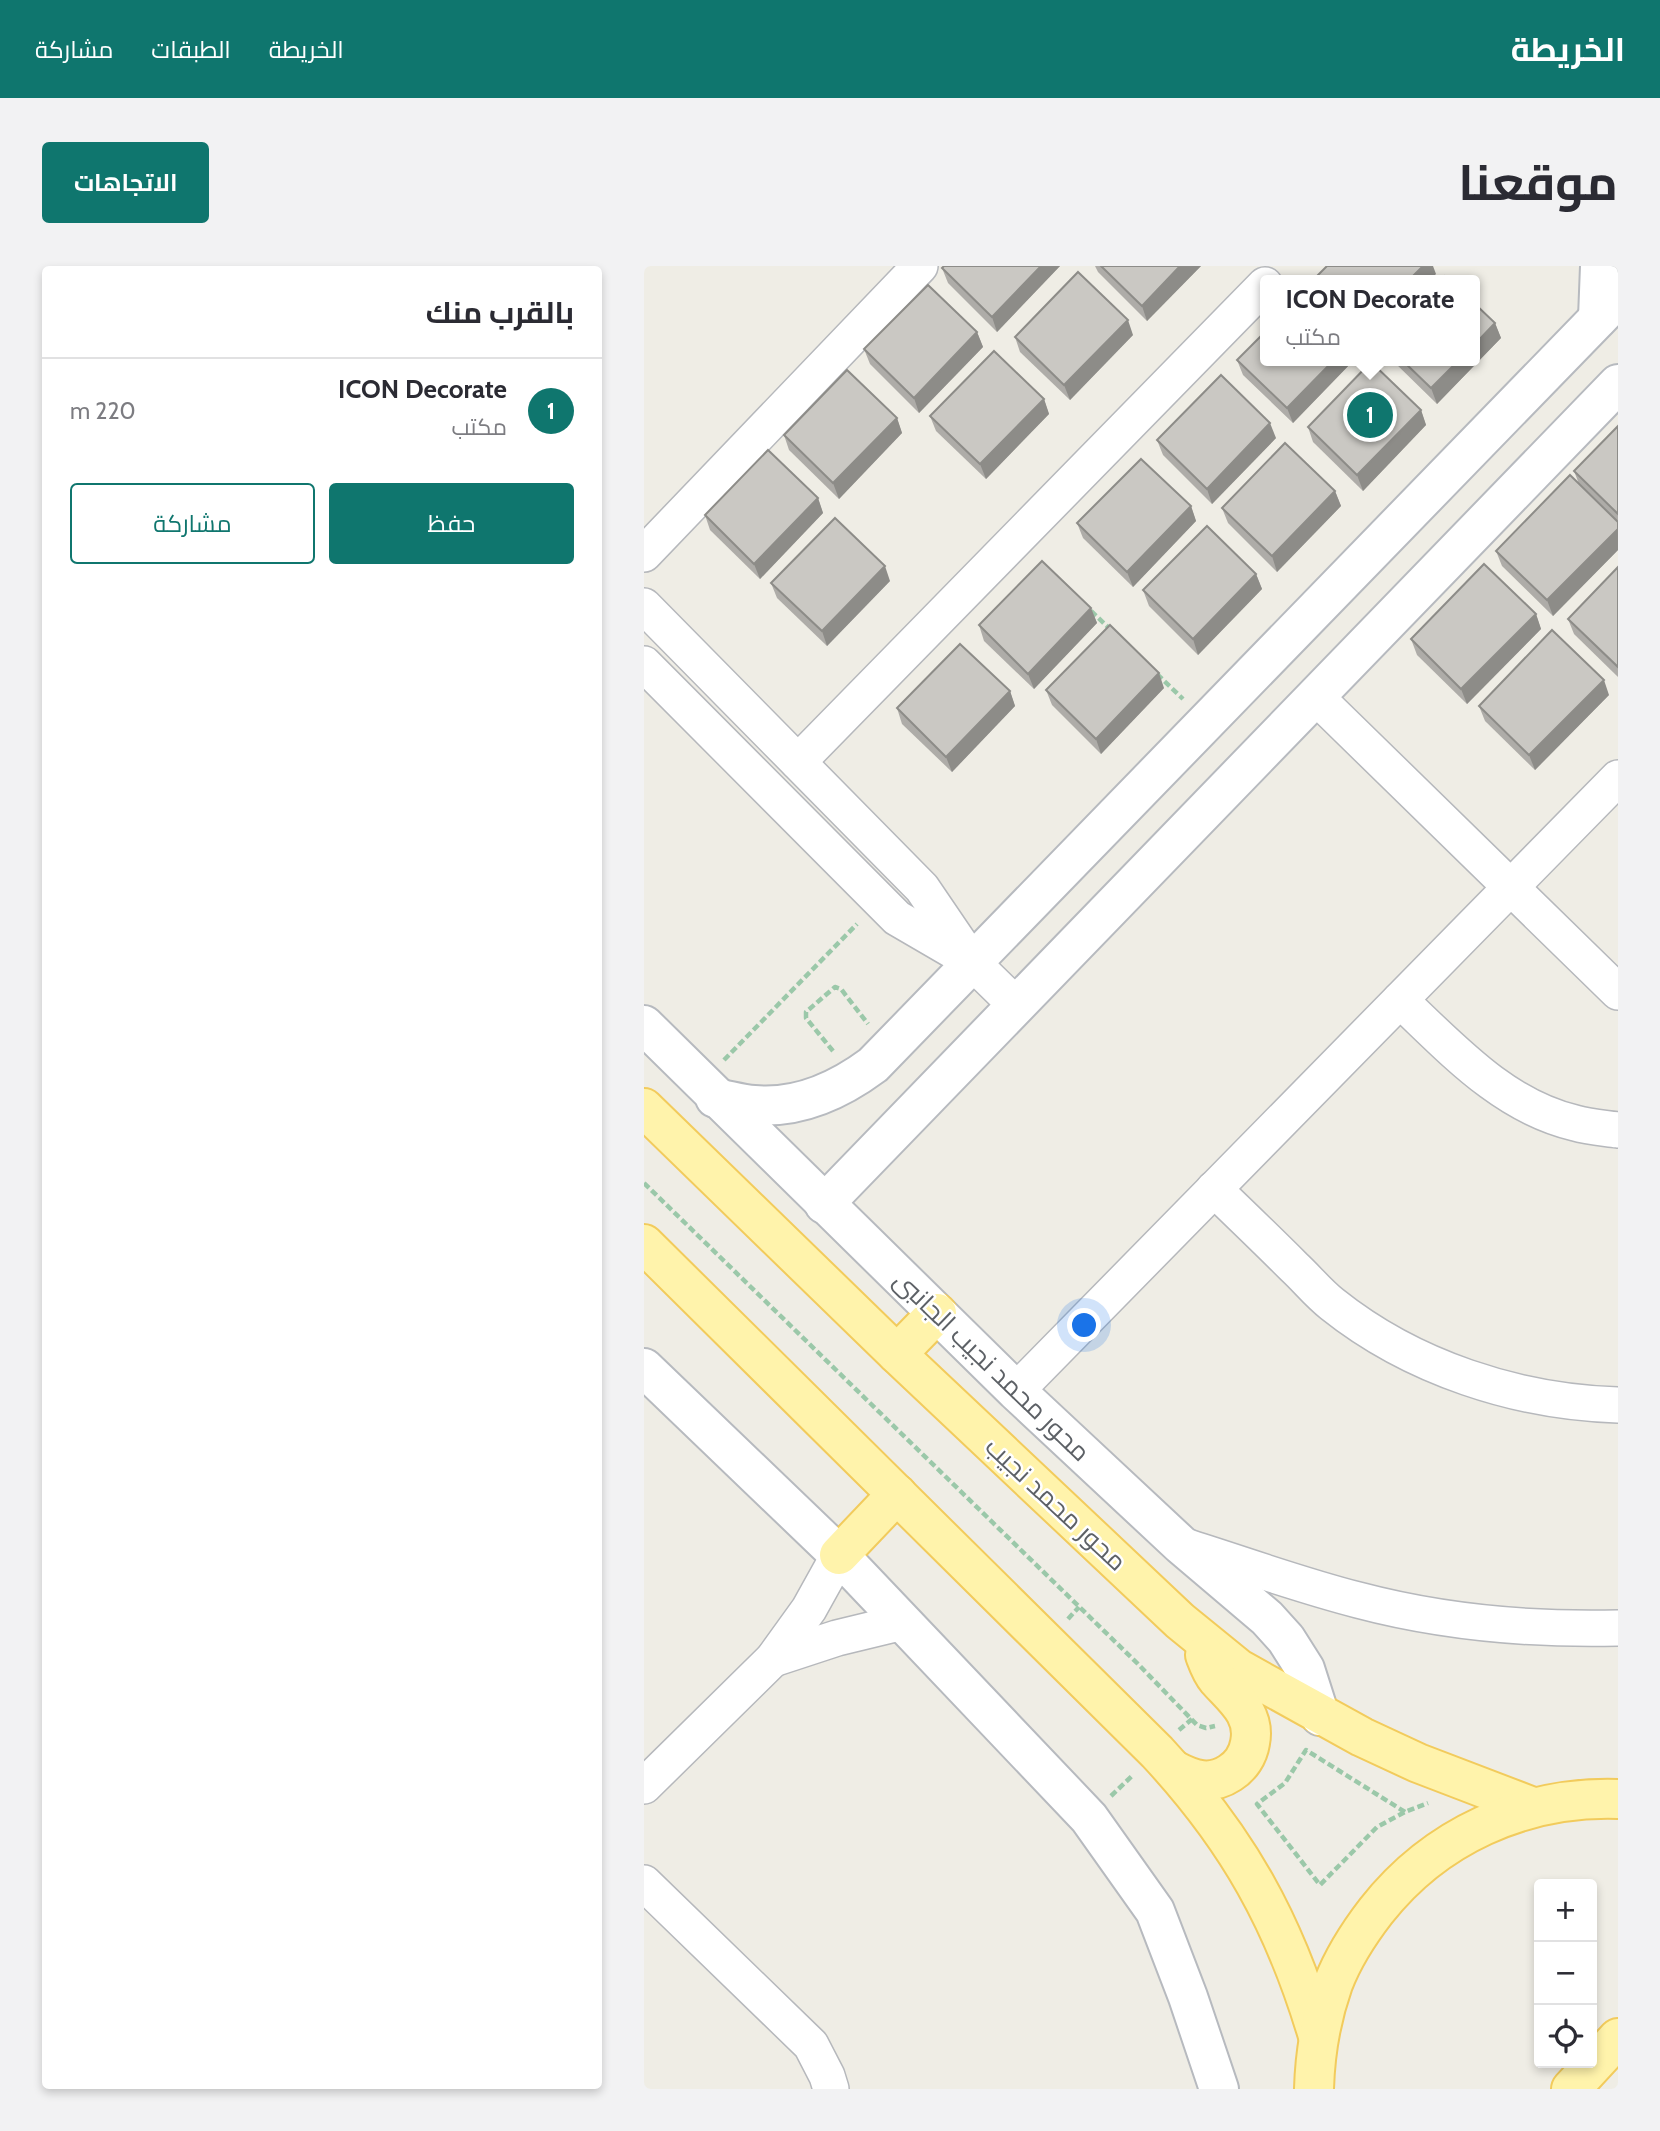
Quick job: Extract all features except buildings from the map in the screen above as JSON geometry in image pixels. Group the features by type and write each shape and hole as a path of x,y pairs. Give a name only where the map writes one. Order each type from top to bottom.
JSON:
{"main road":[{"name":"محور محمد نجيب","path":"644,1108 897,1354 1180,1621 1239,1669 1320,1716 1418,1763 1533,1807"},
{"path":"645,1248 1174,1770 1214,1819 1265,1898 1286,1942 1318,2036"},
{"path":"897,1354 937,1313"},
{"path":"839,1555 897,1494"},
{"path":"1174,1770 1192,1780 1219,1779 1242,1763 1252,1736 1244,1708 1211,1670 1202,1639"},
{"path":"1314,2089 1318,2036 1334,1983 1359,1934 1393,1890 1434,1853 1481,1825 1533,1807 1587,1798 1618,1799"},
{"path":"1571,2089 1618,2038"}],"street":[{"path":"644,554 920,266"},
{"path":"709,1091 755,1105 796,1103 834,1090 855,1078 888,1049 1608,308 1600,266"},
{"path":"798,762 1260,290"},
{"path":"824,1204 1618,384"},
{"path":"644,606 922,888 973,963 1016,1006"},
{"path":"644,664 897,918 973,963"},
{"path":"1315,696 1618,992"},
{"path":"1016,1391 1618,778"},
{"path":"1400,1000 1479,1074 1524,1103 1574,1123 1618,1130"},
{"name":"محور محمد نجيب الجانبى","path":"644,1025 1016,1391 1181,1545 1267,1618 1286,1639 1305,1669 1320,1716"},
{"path":"1214,1189 1332,1304 1388,1342 1450,1372 1515,1392 1582,1404 1618,1405"},
{"path":"644,1368 839,1555 1089,1818 1155,1911 1219,2089"},
{"path":"1181,1545 1359,1600 1447,1617 1565,1629 1618,1628"},
{"path":"644,1786 773,1659 809,1609 839,1555"},
{"path":"773,1659 848,1635 903,1622"},
{"path":"644,1883 811,2045 831,2089"}],"path":[{"path":"1086,606 1116,635"},
{"path":"1156,674 1206,722"},
{"path":"709,1091 880,901"},
{"path":"855,1078 806,1018 807,1009 835,987 839,988 888,1049"},
{"path":"644,1182 1138,1664 1197,1725 1214,1727 1221,1721"},
{"path":"1306,1750 1405,1812 1377,1827 1320,1885 1257,1804 1285,1783 1306,1750"}],"place":[{"name":"ICON Decorate","path":"1370,415"}]}
